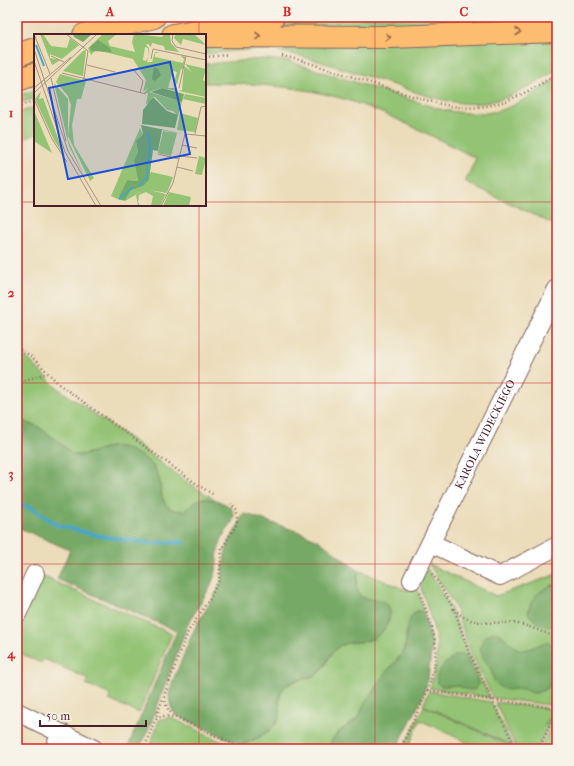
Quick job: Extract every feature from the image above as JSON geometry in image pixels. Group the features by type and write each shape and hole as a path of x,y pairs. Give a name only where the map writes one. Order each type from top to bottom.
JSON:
{"main road":[{"path":"74,34 107,17"},
{"path":"88,34 154,17"},
{"path":"179,34 273,17"},
{"path":"206,36 390,37 557,31"},
{"path":"17,55 34,50"},
{"path":"17,80 34,74"}],"street":[{"name":"KAROLA WIDECKIEGO","path":"416,585 430,543 557,289"},
{"path":"430,543 500,576 557,546"},
{"path":"17,614 35,574"},
{"path":"17,712 57,741 94,749"}],"path":[{"path":"206,57 229,55"},
{"path":"275,55 300,60 415,97 456,107 478,107 508,100 527,93 557,74"},
{"path":"17,107 34,101"},
{"path":"17,347 32,358 66,390 214,494"},
{"path":"17,383 47,373"},
{"path":"143,749 156,720 188,632 210,598 219,580 222,549 237,523 237,511 231,504"},
{"path":"429,569 452,606 468,650 516,749"},
{"path":"400,749 428,690 431,681 434,657 434,639 416,585"},
{"path":"452,606 466,619 484,622 518,624 557,637"},
{"path":"428,690 557,709 539,749"},
{"path":"165,695 169,712 176,717 243,749"},
{"path":"156,720 162,716 176,717"}],"green space":[{"path":"342,17 557,17 557,24 320,30 260,27"},
{"path":"557,38 557,70 531,86 503,99 472,104 439,99 329,64 277,51 246,50 206,54 206,48 235,45"},
{"path":"263,59 288,61 443,110 468,113 493,112 503,109 522,101 557,78 557,226 465,182 476,158 411,126 378,111 344,99 310,91 275,86 206,83 206,64"},
{"path":"34,90 34,98 17,104 17,96"},
{"path":"34,107 34,135 17,141 17,113"},
{"path":"17,352 27,358 56,387 139,445 176,474 216,500 202,498 185,511 173,510 164,501 157,472 154,467 134,452 119,447 112,447 87,454 73,455 48,433 41,429 26,424 17,423"},
{"path":"25,422 39,427 73,455 86,454 111,447 124,448 137,454 149,462 155,469 164,502 168,507 174,510 184,511 196,501 203,498 216,500 225,504 231,508 234,515 232,522 222,538 218,550 216,571 211,585 188,624 149,728 139,749 127,749 177,631 57,579 70,550 17,527 17,423"},
{"path":"246,514 318,540 356,569 358,574 356,588 361,597 376,599 384,602 390,611 390,617 381,633 372,639 348,643 340,646 333,651 325,665 315,675 290,683 286,686 279,697 280,713 275,725 265,734 241,745 176,715 172,709 169,696 172,683 192,634 221,582 226,550 240,523 242,515"},
{"path":"429,564 496,596 557,574 557,706 493,698 469,648 454,605"},
{"path":"426,567 451,608 467,651 490,698 430,688 435,670 437,645 433,626 421,588 421,580"},
{"path":"356,569 406,590 416,589 418,591 424,614 421,611 406,633 406,643 401,655 383,676 364,705 360,715 343,728 330,743 329,749 249,749 241,745 266,733 277,722 280,712 280,696 284,687 293,682 316,675 320,672 332,653 338,647 379,634 384,629 389,620 379,600 371,600 361,597 356,588 358,574"},
{"path":"42,576 172,634 139,713 109,700 110,695 86,684 88,679 44,659 41,663 17,652 17,632"},
{"path":"552,585 557,585 557,626 541,624 534,620 528,613 529,608 536,596"},
{"path":"417,611 421,611 424,614 432,643 428,680 421,701 396,749 329,749 334,737 359,716 364,704 374,692 387,670 401,655 406,644 408,626 412,615"},
{"path":"495,632 513,646 521,650 525,650 546,642 557,646 557,678 555,681 544,690 535,693 523,689 507,690 501,687 494,681 491,670 481,651 481,643 485,637"},
{"path":"456,655 465,655 477,679 477,688 469,690 456,686 441,686 438,684 437,676 440,670"},
{"path":"429,691 491,702 513,746 423,705"},
{"path":"495,702 553,709 545,726 553,710 556,710 537,749 521,749 516,747"},
{"path":"424,706 513,747 514,749 470,749 468,748 470,744 420,720 409,746 414,749 403,749"},
{"path":"557,714 557,749 540,749"},
{"path":"170,717 237,749 149,749 159,720"}],"waterway":[{"path":"17,504 32,508 57,525 100,536 150,543 184,542"}]}
